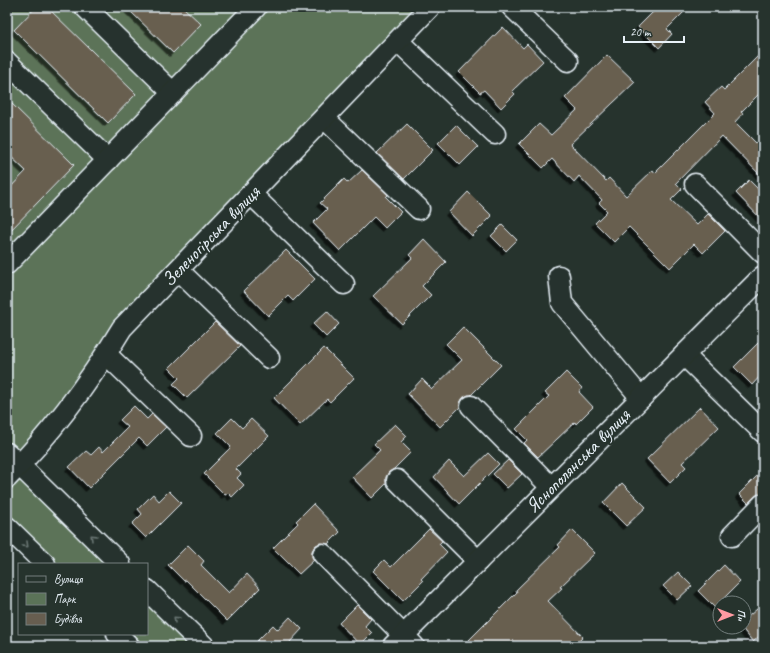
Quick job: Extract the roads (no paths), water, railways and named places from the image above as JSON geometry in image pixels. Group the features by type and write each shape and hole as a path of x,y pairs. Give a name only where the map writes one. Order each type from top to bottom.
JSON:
{"street":[{"path":"85,7 173,93"},
{"path":"7,264 256,7"},
{"name":"Зеленогірська вулиця","path":"11,466 69,406 106,354 122,328 430,7"},
{"path":"512,7 568,61"},
{"path":"398,41 495,134"},
{"path":"7,62 108,160"},
{"path":"324,118 419,209"},
{"path":"695,184 763,252"},
{"path":"251,194 344,284"},
{"path":"178,270 269,358"},
{"path":"559,276 562,303 641,398"},
{"name":"Яснополянська вулиця","path":"404,643 478,561 763,276"},
{"path":"106,354 191,436"},
{"path":"684,355 763,432"},
{"path":"471,406 552,488"},
{"path":"11,466 119,563"},
{"path":"397,480 478,561"},
{"path":"732,536 763,504"},
{"path":"7,526 44,563"},
{"path":"323,554 404,643"},
{"path":"148,591 204,646"},
{"path":"118,635 129,646"}]}
